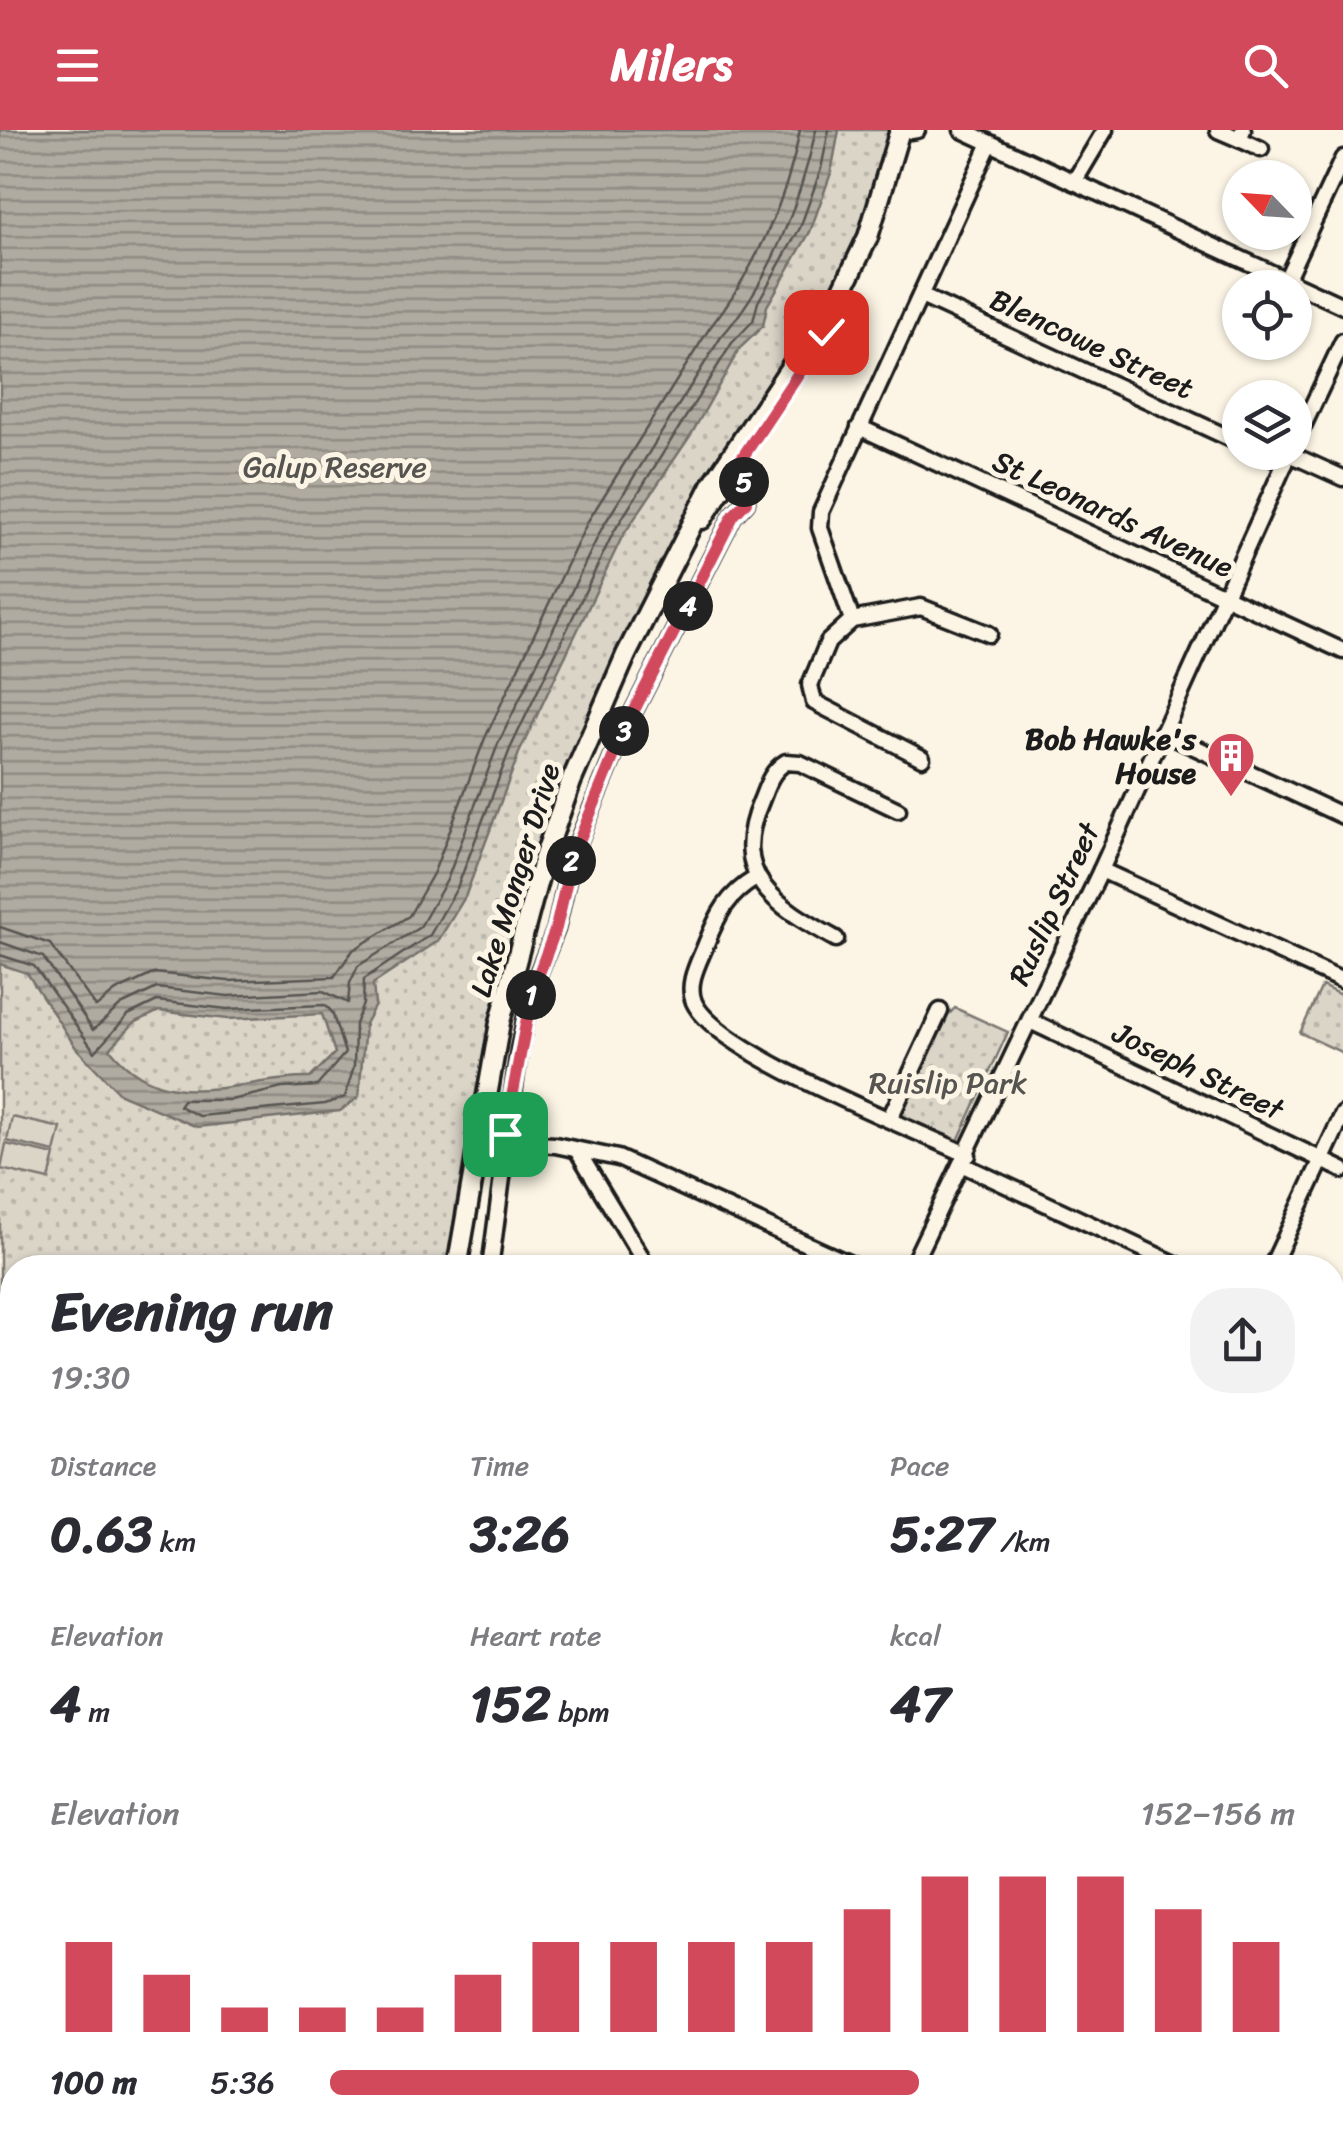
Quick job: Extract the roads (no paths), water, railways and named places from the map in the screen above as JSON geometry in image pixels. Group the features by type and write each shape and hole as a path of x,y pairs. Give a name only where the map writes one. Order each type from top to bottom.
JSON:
{"main road":[{"name":"Lake Monger Drive","path":"459,1255 477,1134 517,952 571,782 626,655 692,530 698,508 732,463 843,288 910,130"}],"street":[{"path":"962,130 1264,270"},
{"path":"1074,182 1105,130"},
{"path":"1218,130 1241,135 1261,150"},
{"path":"852,620 819,520 990,143"},
{"path":"1291,270 1343,158"},
{"path":"1312,292 1343,306"},
{"name":"Blencowe Street","path":"921,296 1222,435"},
{"path":"1312,406 1343,340"},
{"name":"St Leonards Avenue","path":"860,427 1343,651"},
{"name":"Lake Monger Drive","path":"492,1255 505,1139 532,992 556,928 572,858 626,726 733,516 746,502 745,485 732,463"},
{"path":"1312,466 1343,478"},
{"name":"Ruslip Street","path":"918,1255 1101,870 1282,470"},
{"path":"922,758 823,709 811,698 812,677 828,642 852,620 921,607 988,634"},
{"path":"1162,732 1343,816"},
{"path":"836,939 792,913 756,878 748,830 773,773 782,764 800,763 898,810"},
{"path":"1101,870 1343,980"},
{"path":"756,878 734,892 718,914 693,977 695,1004 721,1034 741,1048 890,1118 1158,1255"},
{"path":"890,1118 940,1011"},
{"name":"Joseph Street","path":"1030,1021 1343,1170"},
{"path":"1277,1255 1343,1114"},
{"path":"477,1134 578,1150 658,1174 831,1255"},
{"path":"578,1150 589,1176 640,1255"}],"water":[{"name":"Galup Reserve","path":"0,130 839,130 831,173 810,232 767,306 763,326 740,348 692,433 622,537 519,753 465,897 438,941 373,984 375,1005 365,1024 359,1097 340,1111 197,1127 120,1094 76,1048 27,973 0,964","holes":["159,1011 227,1019 322,1014 335,1053 310,1078 179,1089 155,1083 132,1070 110,1049 134,1023"]}],"place":[{"name":"Bob Hawke's House","path":"1231,798"}],"park label":[{"name":"Ruislip Park","path":"948,1083"}]}
